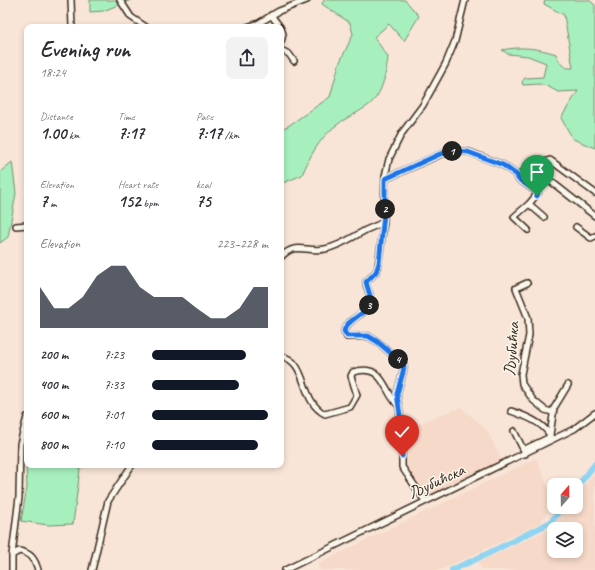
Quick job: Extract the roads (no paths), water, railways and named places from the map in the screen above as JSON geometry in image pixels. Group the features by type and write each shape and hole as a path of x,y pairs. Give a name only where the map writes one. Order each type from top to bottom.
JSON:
{"street":[{"path":"71,0 72,24"},
{"path":"120,0 131,17 142,24"},
{"path":"256,24 271,15 307,0"},
{"path":"425,501 402,467 402,429 397,394 404,366 378,342 368,336 347,336 344,331 348,324 363,313 370,303 370,294 366,286 366,282 376,272 378,267 384,221 385,179 390,159 402,133 428,96 450,55 465,0"},
{"path":"271,15 277,24"},
{"path":"284,52 289,54 294,61"},
{"path":"385,179 440,154 458,151 468,152 503,165 517,175 518,179 538,193 529,204 514,217 528,230"},
{"path":"517,175 550,160 595,193"},
{"path":"534,168 595,216"},
{"path":"529,204 544,217"},
{"path":"284,254 297,247 311,250 332,247 344,243 384,221"},
{"path":"16,226 24,225"},
{"path":"576,227 591,238 595,236"},
{"name":"Љубићка","path":"527,283 516,288 528,318 529,335 522,363 522,384 533,400 546,410 552,412"},
{"path":"284,357 295,362 310,400 320,411 325,414 350,407 356,395 351,376 353,372 359,370 370,372 381,377 386,384 388,393 398,404"},
{"path":"514,431 524,452 548,438 550,435 552,412 568,385"},
{"path":"511,412 529,418 542,426 550,435"},
{"name":"Љубићска","path":"285,570 524,452 574,429 595,413"},
{"path":"12,570 12,555 19,497 20,444 24,429"},
{"path":"92,570 97,557 108,501 130,468"},
{"path":"12,555 19,551 28,553 32,556 38,570"}],"waterway":[{"path":"583,479 595,464"},
{"path":"452,570 551,522 557,514"}]}
